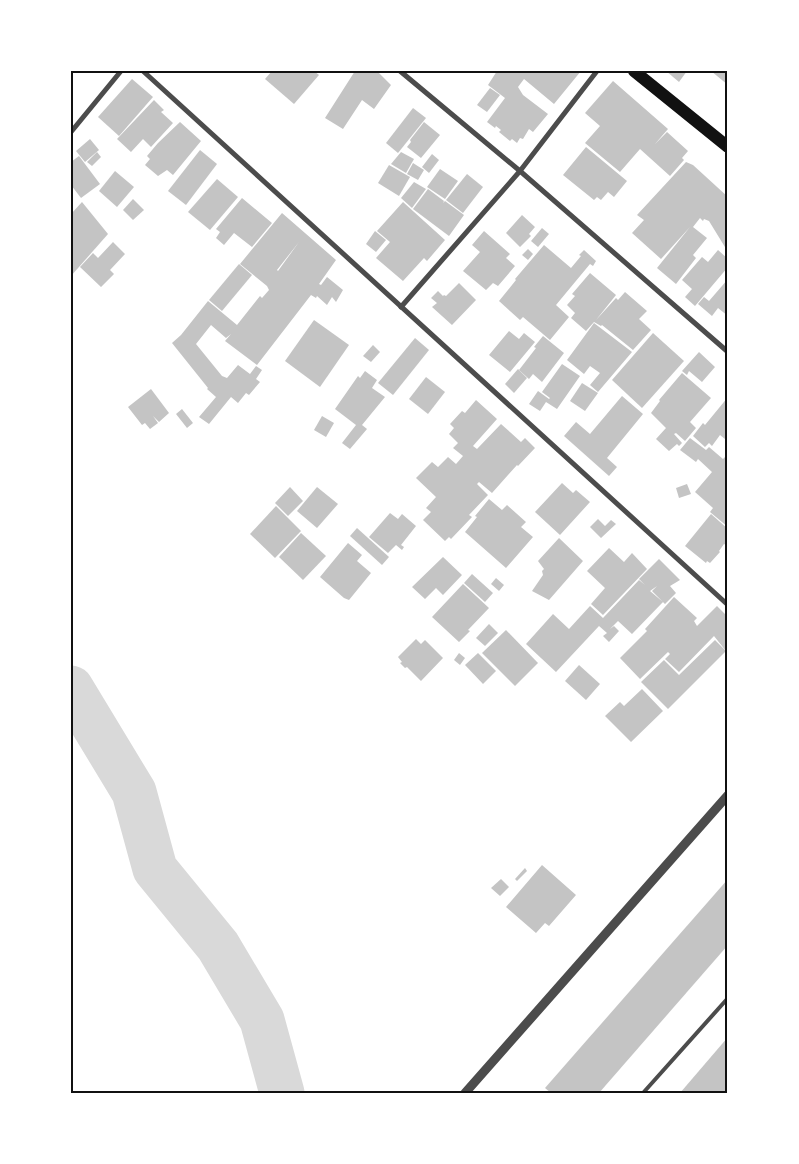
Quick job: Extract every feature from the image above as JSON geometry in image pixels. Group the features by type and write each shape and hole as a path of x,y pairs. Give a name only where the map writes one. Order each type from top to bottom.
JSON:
{"main road":[{"path":"634,71 728,146"}],"street":[{"path":"71,132 121,71"},
{"path":"143,71 728,605"},
{"path":"400,71 520,171 728,352"},
{"path":"401,306 520,171 597,71"},
{"path":"465,1093 728,795"}],"lane":[{"path":"643,1093 728,998"}],"building":[{"path":"272,71 314,71 319,75 294,104 265,79"},
{"path":"355,71 377,71 391,85 374,109 362,100 343,129 325,118"},
{"path":"497,71 581,71 554,104 524,79 518,87 523,95 548,114 533,132 529,129 523,139 520,138 517,143 512,139 510,141 499,132 501,130 487,122 505,98 488,85"},
{"path":"666,71 687,71 679,82"},
{"path":"711,71 728,71 728,85"},
{"path":"132,79 153,97 119,136 98,117"},
{"path":"613,81 668,129 655,144 667,132 688,151 682,158 684,160 670,176 640,149 620,172 585,143 600,126 585,113"},
{"path":"490,88 500,95 487,112 477,105"},
{"path":"154,100 164,110 161,112 173,123 151,147 143,139 131,152 117,139"},
{"path":"413,108 426,118 398,153 386,143"},
{"path":"180,122 201,141 173,175 167,170 158,176 145,165 150,159 147,156"},
{"path":"424,122 440,135 421,158 407,147"},
{"path":"90,139 99,150 85,162 76,151"},
{"path":"586,147 627,181 614,197 608,192 601,200 597,197 594,200 563,175"},
{"path":"200,150 217,164 186,205 168,191"},
{"path":"97,152 101,157 92,166 87,162"},
{"path":"401,152 414,159 406,173 391,164"},
{"path":"432,154 439,160 429,173 422,167"},
{"path":"79,156 100,184 81,198 71,185 71,162"},
{"path":"686,162 693,165 728,197 728,252 709,221 704,219 703,221 700,218 693,227 707,238 693,255 696,258 676,284 657,268 690,227 661,259 632,233 644,220 637,215"},
{"path":"413,163 424,170 418,180 407,174"},
{"path":"389,165 410,177 399,196 378,183"},
{"path":"440,169 458,181 445,199 427,187"},
{"path":"115,171 134,187 117,207 99,191"},
{"path":"467,174 483,187 463,213 446,200"},
{"path":"217,179 238,197 210,230 188,212"},
{"path":"414,182 426,189 412,208 401,198"},
{"path":"428,189 444,201 443,203 445,201 464,215 449,236 413,209"},
{"path":"242,198 272,223 252,247 234,233 224,245 216,238 220,232 216,229"},
{"path":"133,199 144,210 133,220 123,210"},
{"path":"82,202 108,234 71,276 71,214"},
{"path":"403,202 445,240 427,261 424,258 403,281 376,258 390,242 377,231"},
{"path":"282,213 336,260 319,284 321,285 327,277 343,290 336,302 332,297 327,305 317,296 316,298 311,295 257,365 225,341 231,334 226,338 211,325 196,344 222,376 227,378 238,365 250,374 256,366 262,370 256,379 260,382 249,395 246,393 238,403 231,397 209,424 199,417 216,397 207,389 172,343 181,335 208,301 237,325 260,296 262,298 269,290 267,286 240,264","holes":["299,242 278,271 277,270"]},
{"path":"522,215 535,227 529,234 531,236 520,247 506,233"},
{"path":"542,228 549,234 538,247 531,241"},
{"path":"375,231 386,240 376,252 366,244"},
{"path":"484,231 510,254 506,258 515,266 498,286 493,283 486,290 463,271 480,252 472,245"},
{"path":"113,242 125,254 110,270 114,274 101,287 80,267 93,253 98,258"},
{"path":"544,245 571,268 584,250 596,261 593,266 590,264 556,305 569,317 550,340 523,317 520,320 499,301"},
{"path":"528,249 533,254 528,260 522,255"},
{"path":"718,250 728,259 728,267 695,306 685,297 692,289 682,280 702,257 708,262"},
{"path":"239,264 252,275 222,311 209,300"},
{"path":"590,273 616,295 596,320 616,298 618,300 625,292 647,311 639,319 651,330 633,350 602,325 594,322 586,331 571,318 575,313 567,305 575,296 572,294"},
{"path":"728,279 728,316 718,308 712,316 698,304 704,297 709,301"},
{"path":"459,283 476,300 452,325 432,307 437,303 431,298 438,291 443,296 446,296"},
{"path":"314,320 349,345 320,387 285,361"},
{"path":"594,323 632,352 598,392 590,385 600,373 590,366 584,374 567,360"},
{"path":"509,331 519,339 524,333 535,342 510,372 489,355"},
{"path":"653,333 684,361 642,408 612,380"},
{"path":"543,336 564,353 542,382 533,374 529,379 519,370"},
{"path":"415,338 429,350 393,395 378,383"},
{"path":"373,345 380,352 371,362 363,356"},
{"path":"699,352 715,367 702,382 689,371 687,375 682,371"},
{"path":"562,364 580,376 557,409 546,402 540,411 529,404 538,391 550,398 542,392"},
{"path":"518,369 527,378 514,393 505,384"},
{"path":"365,371 377,380 372,388 385,397 362,425 367,429 350,449 342,443 356,425 335,409 358,376 360,378"},
{"path":"682,373 711,398 690,422 696,428 685,441 676,433 674,434 682,443 679,446 677,444 669,451 656,439 666,428 651,413 659,400"},
{"path":"426,377 445,392 428,414 409,399"},
{"path":"582,383 598,393 585,411 570,401"},
{"path":"151,389 169,413 159,422 153,416 158,423 150,429 145,423 142,425 128,407"},
{"path":"622,396 643,414 607,458 617,467 609,476 564,436 576,422 590,434"},
{"path":"728,397 728,436 725,439 720,435 712,446 709,443 705,447 693,436 703,423 705,425"},
{"path":"476,400 497,419 473,446 477,449 501,424 521,442 525,438 535,448 492,493 479,482 477,484 488,495 469,515 472,517 451,539 449,537 445,541 423,520 431,512 426,508 436,497 416,478 432,462 438,467 448,457 456,464 463,456 453,448 458,443 449,434 454,428 450,424 462,411 465,413"},
{"path":"182,409 193,423 187,428 176,414"},
{"path":"322,416 334,423 326,437 314,430"},
{"path":"690,438 706,450 709,447 723,459 728,454 728,527 710,512 713,508 695,492 712,472 698,459 696,462 680,450"},
{"path":"562,483 573,493 576,490 590,502 560,535 535,512"},
{"path":"687,484 691,494 679,498 676,488"},
{"path":"290,487 303,501 288,516 275,503"},
{"path":"317,487 338,504 317,528 297,511"},
{"path":"489,499 502,510 507,505 526,522 521,527 533,537 506,568 465,532"},
{"path":"276,506 301,531 275,558 250,534"},
{"path":"390,513 398,519 402,514 416,526 401,545 404,547 402,550 396,545 388,553 369,537"},
{"path":"711,514 728,529 728,546 724,544 720,552 710,563 707,561 706,563 685,546"},
{"path":"598,519 605,526 611,520 616,524 601,538 590,527"},
{"path":"357,528 389,557 382,565 350,536"},
{"path":"301,533 326,556 303,580 279,557"},
{"path":"559,538 583,561 549,600 532,591 543,575 542,571 544,569 538,561"},
{"path":"348,543 362,555 357,561 371,573 349,600 344,598 320,577"},
{"path":"609,548 624,562 632,553 647,569 603,615 591,604 605,588 587,571"},
{"path":"443,557 462,575 443,595 436,588 425,599 412,587"},
{"path":"659,559 680,580 670,586 676,593 665,604 663,602 632,634 618,621 610,629 614,626 619,631 609,642 603,636 607,633 599,626 556,672 526,644 553,614 569,629 590,606 603,618 639,580 645,585 639,579","holes":["657,586 652,591 663,602 650,591"]},
{"path":"472,574 493,593 485,602 464,583"},
{"path":"496,578 504,585 499,591 491,584"},
{"path":"463,584 489,608 459,642 432,617"},
{"path":"674,597 697,618 694,621 697,626 717,606 728,617 726,651 714,636 679,672 665,659 670,654 668,652 640,679 620,658 647,631 645,629"},
{"path":"489,624 498,633 485,646 476,638"},
{"path":"506,630 538,663 515,686 482,653"},
{"path":"416,639 421,644 425,640 443,658 421,681 407,667 405,668 400,663 402,662 398,657"},
{"path":"715,640 726,651 668,709 641,682 664,660 679,675"},
{"path":"459,653 465,658 460,665 454,660"},
{"path":"478,653 496,671 483,684 465,665"},
{"path":"579,665 600,684 586,700 565,681"},
{"path":"642,689 663,711 631,742 605,716 620,702 624,706"},
{"path":"542,865 576,895 549,926 545,923 536,933 506,907"},
{"path":"525,868 527,871 517,881 515,879"},
{"path":"501,879 509,887 500,896 491,888"},
{"path":"728,879 728,945 599,1093 551,1093 545,1088"},
{"path":"728,1037 728,1093 680,1093"}],"waterway":[{"path":"71,688 134,792 155,869 218,946 262,1020 282,1093"}]}
